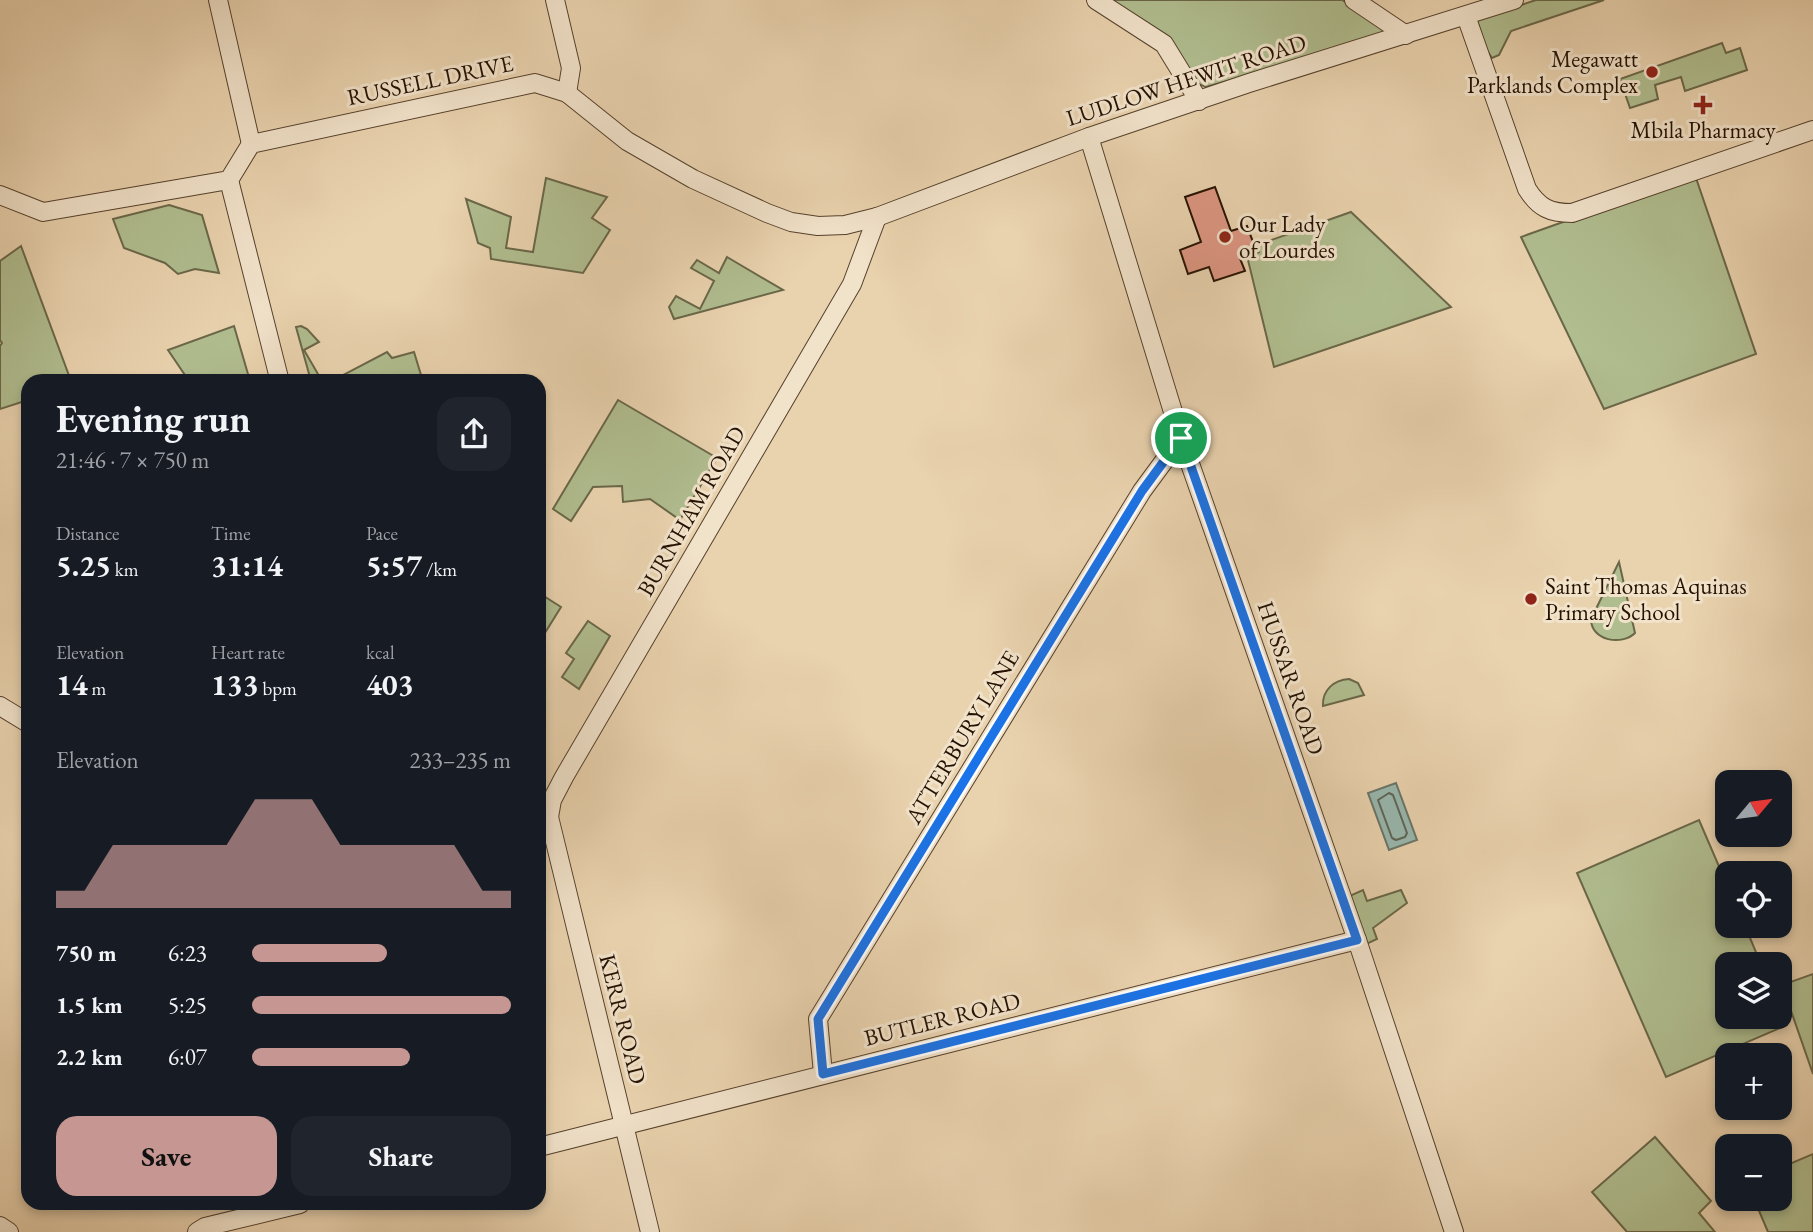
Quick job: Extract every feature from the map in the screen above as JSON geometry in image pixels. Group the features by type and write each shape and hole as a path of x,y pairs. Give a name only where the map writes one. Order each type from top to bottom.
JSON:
{"street":[{"path":"218,0 251,144 229,180 278,374"},
{"path":"555,0 571,68 566,93"},
{"path":"1096,0 1164,44 1199,101"},
{"path":"1354,0 1406,35"},
{"name":"LUDLOW HEWIT ROAD","path":"877,217 1089,137 1249,83 1514,0"},
{"path":"1466,16 1527,189 1543,208 1556,213 1572,213 1813,130"},
{"name":"RUSSELL DRIVE","path":"251,144 536,83 566,93 627,141 694,179 767,213 791,222 818,226 845,225 877,217"},
{"name":"HUSSAR ROAD","path":"1089,137 1181,438 1357,940 1454,1232"},
{"path":"9,203 43,212 64,210 229,180"},
{"name":"BURNHAM ROAD","path":"546,814 564,776 852,284 877,217"},
{"name":"ATTERBURY LANE","path":"823,1074 818,1019 1142,491 1181,438"},
{"path":"0,706 21,719"},
{"name":"KERR ROAD","path":"546,824 554,845 650,1232"},
{"name":"BUTLER ROAD","path":"546,1145 1357,940"},
{"path":"197,1232 205,1227 275,1210"},
{"path":"0,1226 9,1232"}],"green space":[{"path":"1104,0 1342,0 1396,34 1206,87 1193,82"},
{"path":"1536,0 1604,0 1511,31 1499,55 1492,58 1486,49 1477,20"},
{"path":"1722,43 1726,53 1740,48 1747,70 1685,91 1681,77 1655,85 1658,99 1630,108 1620,79"},
{"path":"1695,175 1756,354 1604,409 1521,237"},
{"path":"546,178 607,197 592,218 610,230 583,273 491,259 490,248 478,243 466,199 511,217 506,248 533,252"},
{"path":"169,205 202,215 219,273 195,269 178,274 165,263 124,248 113,219"},
{"path":"1351,212 1451,307 1274,367 1247,256 1259,252 1257,245"},
{"path":"21,246 68,374 21,374 21,402 0,409 2,343 0,261"},
{"path":"727,257 783,290 674,319 669,307 676,296 700,309 714,281 691,268 697,260 719,273"},
{"path":"234,326 248,374 184,374 168,350"},
{"path":"296,327 307,329 319,342 304,350 318,374 309,374"},
{"path":"387,352 392,358 414,352 421,374 345,374"},
{"path":"618,400 717,458 680,520 650,499 623,502 622,486 593,487 571,521 553,509"},
{"path":"1619,562 1635,633 1615,640 1601,637 1592,626 1591,619"},
{"path":"546,597 561,607 546,631"},
{"path":"588,621 610,636 579,689 562,677 574,659 566,653"},
{"path":"1349,679 1358,683 1364,695 1323,706 1330,687 1338,681"},
{"path":"1699,820 1717,861 1715,938 1750,938 1756,952 1715,952 1715,1029 1778,1029 1745,1043 1715,1043 1715,1056 1666,1077 1577,873"},
{"path":"1363,890 1367,901 1401,890 1407,903 1373,928 1377,939 1362,946 1345,898"},
{"path":"1813,974 1813,1074 1792,1014 1792,981"},
{"path":"1655,1137 1711,1201 1699,1213 1715,1232 1627,1232 1592,1192"},
{"path":"1813,1154 1813,1232 1768,1232 1759,1211 1792,1211 1792,1163"}],"water":[{"path":"1396,783 1417,840 1389,850 1368,793"}],"building":[{"name":"Our Lady of Lourdes","path":"1215,187 1231,231 1247,226 1256,250 1239,256 1245,271 1214,281 1209,267 1188,274 1180,250 1201,242 1185,197"}],"place":[{"name":"Megawatt Parklands Complex","path":"1652,72"},
{"name":"Mbila Pharmacy","path":"1703,105"},
{"name":"Our Lady of Lourdes","path":"1225,237"},
{"name":"Saint Thomas Aquinas Primary School","path":"1531,599"}],"route":[{"path":"1181,438 1357,940 823,1074 818,1019 1142,491 1181,438"}]}
